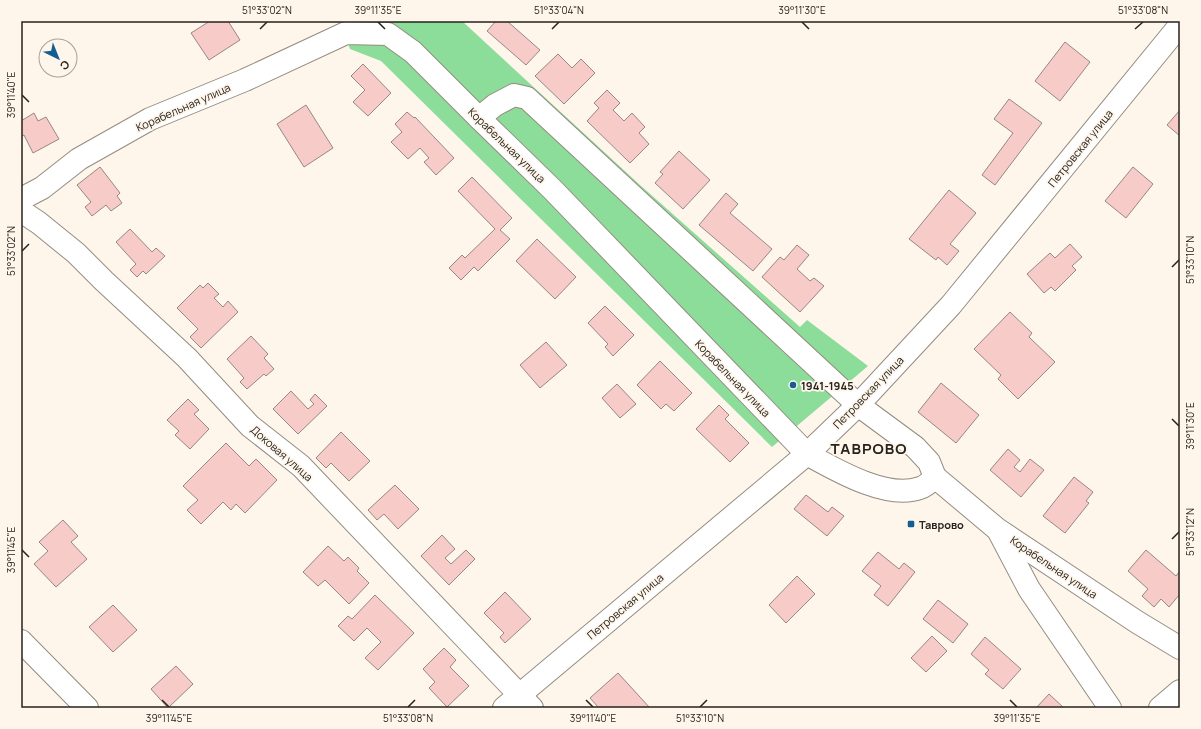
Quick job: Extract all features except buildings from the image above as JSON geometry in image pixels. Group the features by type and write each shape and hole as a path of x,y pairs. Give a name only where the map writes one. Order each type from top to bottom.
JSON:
{"street":[{"name":"Петровская улица","path":"519,704 807,454 858,405 951,305 1180,25"},
{"name":"Корабельная улица","path":"21,199 42,188 79,159 150,119 245,80 346,33 388,34 413,52 553,190 807,454 856,480 898,492 921,488 935,477"},
{"name":"Корабельная улица","path":"479,118 495,105 514,95 527,98 858,405 915,447 929,462 935,477 997,529 1137,622 1180,648"},
{"name":"Доковая улица","path":"21,211 40,223 76,253 104,282 187,358 250,426 301,466 519,704"},
{"path":"997,529 1029,589 1110,708"},
{"path":"21,641 87,708"},
{"path":"1160,708 1180,691"}],"green space":[{"path":"340,21 462,21 640,185 800,327 807,320 868,366 772,447 381,61 350,49"}],"place":[{"name":"1941-1945","path":"793,385"},
{"name":"Таврово","path":"911,524"}],"district":[{"name":"ТАВРОВО","path":"869,448"}]}
